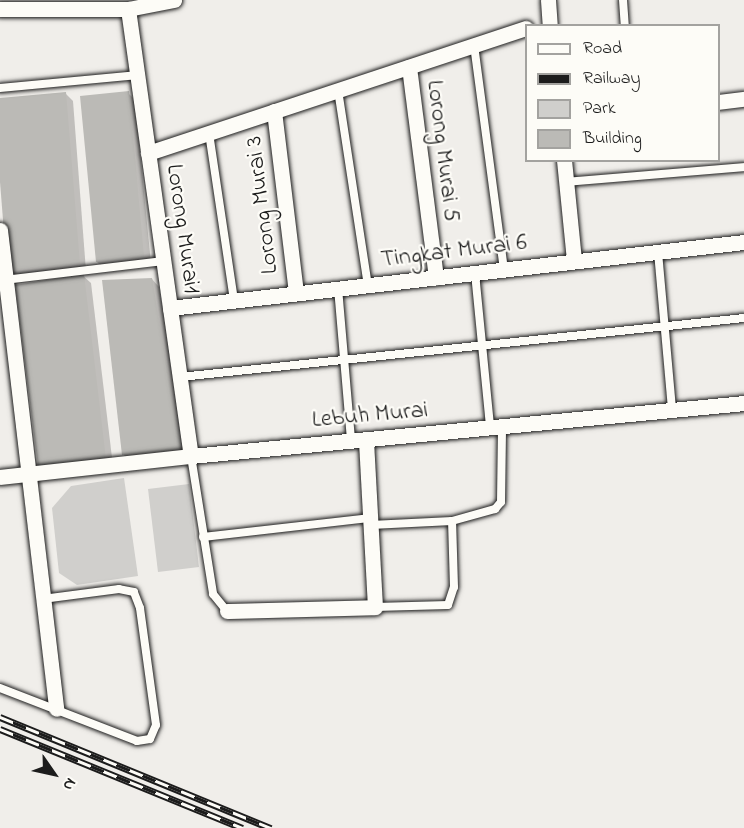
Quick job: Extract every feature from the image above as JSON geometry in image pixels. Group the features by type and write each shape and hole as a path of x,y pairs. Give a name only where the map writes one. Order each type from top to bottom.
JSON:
{"street":[{"path":"0,9 128,9 174,0"},
{"path":"548,0 550,23"},
{"name":"Lorong Murai1","path":"128,9 190,456"},
{"path":"148,153 525,28"},
{"name":"Lorong Murai 5","path":"409,67 436,277"},
{"path":"720,102 744,99"},
{"name":"Lorong Murai 3","path":"274,111 296,293"},
{"path":"564,162 574,261"},
{"path":"0,230 3,280 56,709"},
{"name":"Tingkat Murai 6","path":"170,308 744,242"},
{"name":"Lebuh Murai","path":"0,477 190,456 744,403"},
{"path":"226,610 375,607 371,521 359,440"}],"lane":[{"path":"623,0 626,24"},
{"path":"474,45 504,269"},
{"path":"0,88 138,75"},
{"path":"338,90 368,285"},
{"path":"209,133 234,300"},
{"path":"566,182 744,167"},
{"path":"658,252 672,410"},
{"path":"3,280 164,261"},
{"path":"203,537 371,521 452,521 455,518 495,509 501,502 496,426 482,346 475,273"},
{"path":"338,288 344,360 359,440"},
{"path":"180,377 744,318"},
{"path":"190,456 213,594 226,610"},
{"path":"375,607 448,605 453,587 452,521"},
{"path":"0,688 137,741 150,739 156,725 140,608 134,592 119,588 43,599"}],"green space":[{"path":"124,478 138,576 77,585 59,573 52,508 71,486"},
{"path":"189,484 199,567 158,572 148,489"}],"building":[{"path":"129,91 144,257 96,262 80,96"},
{"path":"66,92 80,264 7,270 0,182 0,98"},
{"path":"84,274 106,459 38,466 15,285"},
{"path":"152,278 181,450 122,455 102,280"}],"railway":[{"path":"0,717 271,828"},
{"path":"0,729 243,828"}]}
